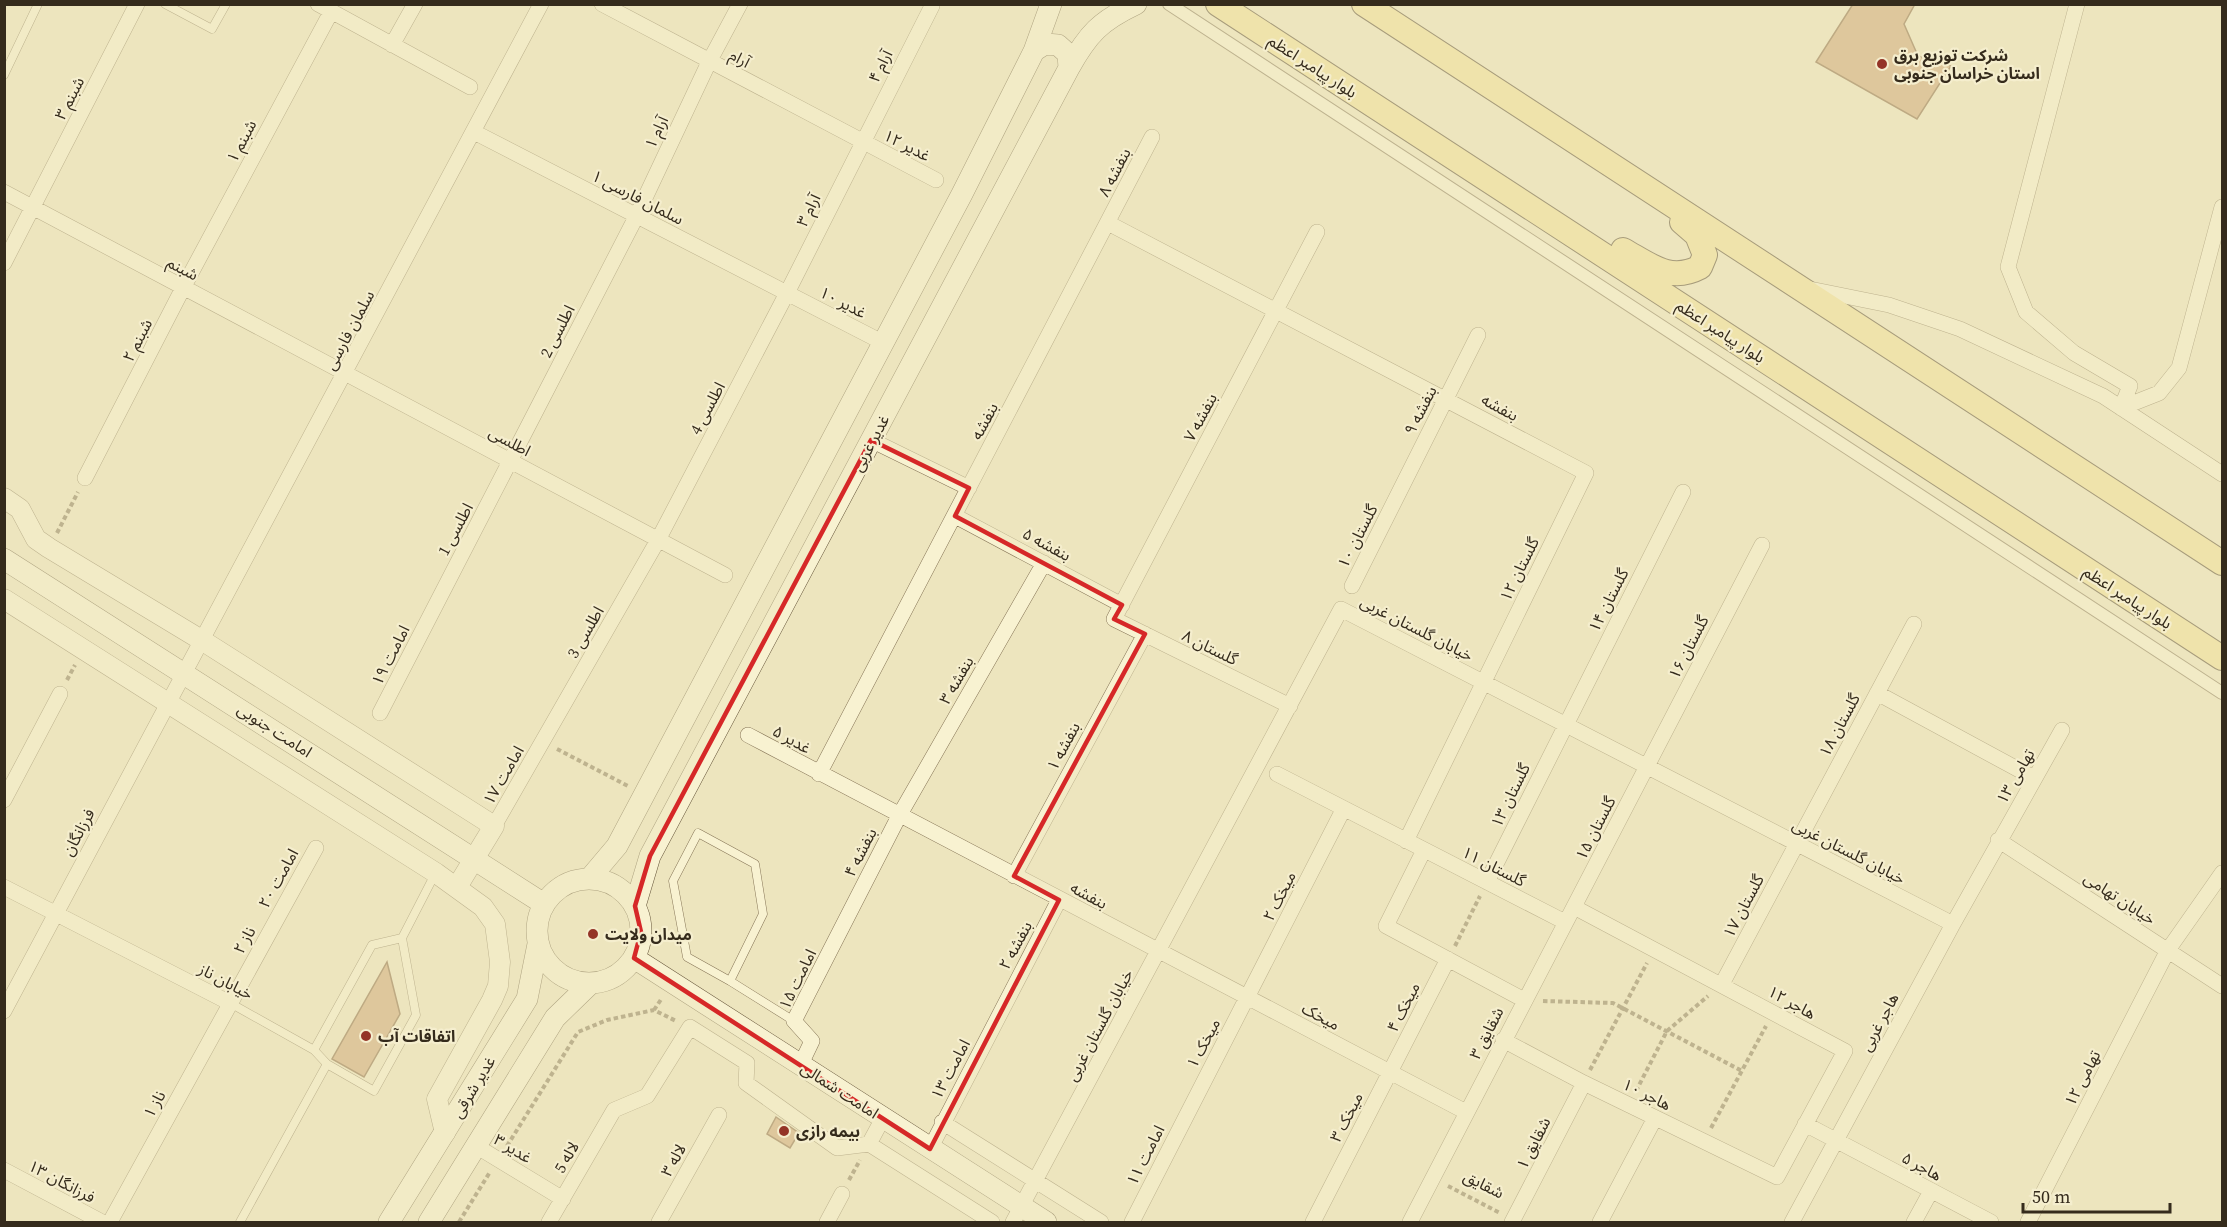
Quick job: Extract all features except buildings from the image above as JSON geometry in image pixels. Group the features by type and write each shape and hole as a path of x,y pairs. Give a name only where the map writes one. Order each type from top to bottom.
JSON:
{"main road":[{"path":"590,879 617,846 962,194 1034,51 1051,4"},
{"name":"غدیر غربی","path":"635,906 650,856 1084,40 1110,16 1136,4"},
{"path":"1364,4 2223,563"},
{"name":"بلوار پیامبر اعظم","path":"1217,5 1506,190 2223,658"},
{"path":"1034,51 1045,44 1058,45 1068,54 1069,68"},
{"path":"1506,190 1670,275 1688,273 1700,267 1705,255 1697,235 1639,185"},
{"name":"امامت جنوبی","path":"4,559 544,904"},
{"path":"590,879 616,886 635,906 641,932 634,958 614,977 591,983 574,981 562,976 551,967 538,944 537,930 544,904 564,885 590,879"},
{"name":"غدیر شرقی","path":"389,1222 527,999 538,944"},
{"name":"امامت شمالی","path":"634,958 930,1149 1017,1215 1046,1222"},
{"name":"غدیر شرقی","path":"429,1222 555,1018 591,983"}],"street":[{"name":"شبنم ۳","path":"4,263 137,4"},
{"path":"392,45 415,4"},
{"name":"سلمان فارسی","path":"184,672 203,641 541,4"},
{"name":"آرام","path":"602,4 861,142"},
{"name":"آرام ۱","path":"636,217 740,4"},
{"path":"1169,4 2223,693"},
{"path":"2077,4 2008,267 2026,312 2074,353 2130,386 2121,408"},
{"name":"آرام ۴","path":"861,142 932,6"},
{"path":"325,8 470,87"},
{"name":"شبنم ۱","path":"183,288 325,8"},
{"name":"سلمان فارسی ۱","path":"474,132 787,293"},
{"name":"بنفشه ۸","path":"1108,223 1152,137"},
{"name":"غدیر ۱۲","path":"861,142 936,180"},
{"name":"آرام ۳","path":"787,293 861,142"},
{"name":"شبنم","path":"4,192 345,375"},
{"path":"2121,408 2159,393 2179,368 2223,207"},
{"name":"اطلسی 2","path":"510,461 636,217"},
{"name":"بنفشه","path":"1159,951 819,774 1108,223 1586,472"},
{"name":"بنفشه ۷","path":"1114,619 1317,232"},
{"path":"1793,285 1889,305 1960,329 2103,396 2223,474"},
{"name":"شبنم ۲","path":"85,478 183,288"},
{"name":"غدیر ۱۰","path":"787,293 882,342"},
{"name":"اطلسی 4","path":"658,540 787,293"},
{"name":"بنفشه ۹","path":"1395,502 1479,335"},
{"name":"اطلسی","path":"345,375 725,575"},
{"path":"871,440 969,488"},
{"name":"اطلسی 1","path":"431,613 510,461"},
{"name":"گلستان ۱۲","path":"1483,682 1586,472"},
{"name":"گلستان ۱۴","path":"1565,724 1683,492"},
{"path":"4,498 20,509 36,539 203,641 494,826 457,887"},
{"name":"گلستان ۱۰","path":"1352,586 1395,502"},
{"name":"بنفشه ۵","path":"955,516 1122,605"},
{"name":"اطلسی 3","path":"543,742 658,540"},
{"name":"گلستان ۱۶","path":"1647,766 1762,545"},
{"name":"بنفشه ۳","path":"899,816 1044,563"},
{"path":"4,599 436,873 483,907 495,924 500,962 498,986 436,1099 445,1132"},
{"name":"خیابان گلستان غربی","path":"1017,1215 1341,609 1953,924"},
{"name":"امامت ۱۹","path":"380,713 431,613"},
{"name":"گلستان ۸","path":"1114,619 1290,706"},
{"name":"گلستان ۱۸","path":"1796,843 1914,624"},
{"name":"بنفشه ۱","path":"1014,876 1144,634"},
{"name":"فرزانگان","path":"4,1011 184,672"},
{"path":"1406,841 1483,682"},
{"path":"1876,693 2034,778"},
{"path":"4,800 60,694"},
{"name":"گلستان ۱۳","path":"1487,882 1565,724"},
{"name":"تهامی ۱۳","path":"1998,840 2062,730"},
{"name":"غدیر ۵","path":"748,735 819,774"},
{"name":"امامت ۱۷","path":"494,826 543,742"},
{"name":"گلستان ۱۵","path":"1574,907 1647,766"},
{"name":"گلستان ۱۱","path":"1277,774 1343,810 1565,922"},
{"name":"میخک ۲","path":"1247,998 1343,810"},
{"name":"بنفشه ۴","path":"853,906 899,816"},
{"name":"هاجر غربی","path":"1792,1222 1998,840"},
{"name":"خیابان تهامی","path":"1998,840 2223,986"},
{"name":"گلستان ۱۷","path":"1722,984 1796,843"},
{"name":"امامت ۲۰","path":"273,926 316,848"},
{"path":"1424,850 1386,926 1524,1000"},
{"name":"تهامی ۱۲","path":"2028,1222 2168,950 2223,873"},
{"name":"خیابان ناز","path":"4,887 230,1003"},
{"name":"بنفشه ۲","path":"1003,1007 1059,900"},
{"name":"امامت ۱۵","path":"801,1064 812,1041 794,1021 853,906"},
{"name":"شقایق ۳","path":"1410,1222 1574,907"},
{"name":"هاجر ۱۲","path":"1574,907 1845,1051 1805,1124"},
{"name":"ناز ۲","path":"230,1003 273,926"},
{"name":"میخک","path":"1159,951 1466,1112"},
{"name":"میخک ۴","path":"1389,1072 1448,959"},
{"name":"میخک ۱","path":"1191,1104 1247,998"},
{"name":"ناز ۱","path":"110,1222 230,1003"},
{"name":"امامت ۱۳","path":"930,1149 1003,1007"},
{"path":"690,1028 747,1063 746,1083 837,1148 869,1144 992,1222"},
{"name":"لاله 5","path":"549,1222 614,1110 647,1096 690,1028"},
{"name":"هاجر ۱۰","path":"1503,1040 1584,1083 1777,1177 1805,1124"},
{"name":"میخک ۳","path":"1313,1222 1389,1072"},
{"name":"شقایق ۱","path":"1515,1222 1584,1083"},
{"name":"امامت ۱۱","path":"1132,1222 1191,1104"},
{"name":"لاله ۳","path":"659,1222 719,1114"},
{"path":"869,1144 883,1118"},
{"path":"1600,1222 1655,1118"},
{"path":"942,1122 1101,1222"},
{"name":"هاجر ۵","path":"1805,1124 1991,1222"},
{"name":"غدیر ۳","path":"476,1146 563,1199"},
{"name":"فرزانگان ۱۳","path":"4,1170 102,1222"},
{"path":"1914,1222 1930,1191"},
{"path":"827,1222 842,1194"}],"lane":[{"path":"4,75 39,4"},
{"path":"165,4 212,29 226,4"},
{"path":"730,981 764,914 755,864 698,833 673,881 687,957 794,1021"},
{"path":"314,1050 372,945 402,938 436,873"},
{"name":"خیابان ناز","path":"230,1003 314,1050 327,1064 374,1091 416,1015 402,938"},
{"path":"240,1222 327,1064"}],"path":[{"path":"60,694 84,649"},
{"path":"543,742 644,795"},
{"path":"1448,959 1487,882"},
{"path":"1584,1083 1655,949"},
{"path":"1629,1105 1667,1031 1722,984"},
{"path":"1524,1000 1613,1003 1742,1071"},
{"path":"459,1222 578,1032 608,1020 654,1010 690,1028"},
{"path":"1704,1141 1774,1012"},
{"path":"842,1194 869,1144"},
{"name":"شقایق","path":"1433,1178 1515,1222"}],"highlighted area":[{"path":"871,440 969,488 955,516 1122,605 1114,619 1145,634 1014,876 1059,900 930,1149 634,958 641,932 635,906 650,856"}],"place":[{"name":"شرکت توزیع برق استان خراسان جنوبی","path":"1882,64"},
{"name":"میدان ولایت","path":"593,934"},
{"name":"اتفاقات آب","path":"366,1036"},
{"name":"بیمه رازی","path":"784,1131"}]}
